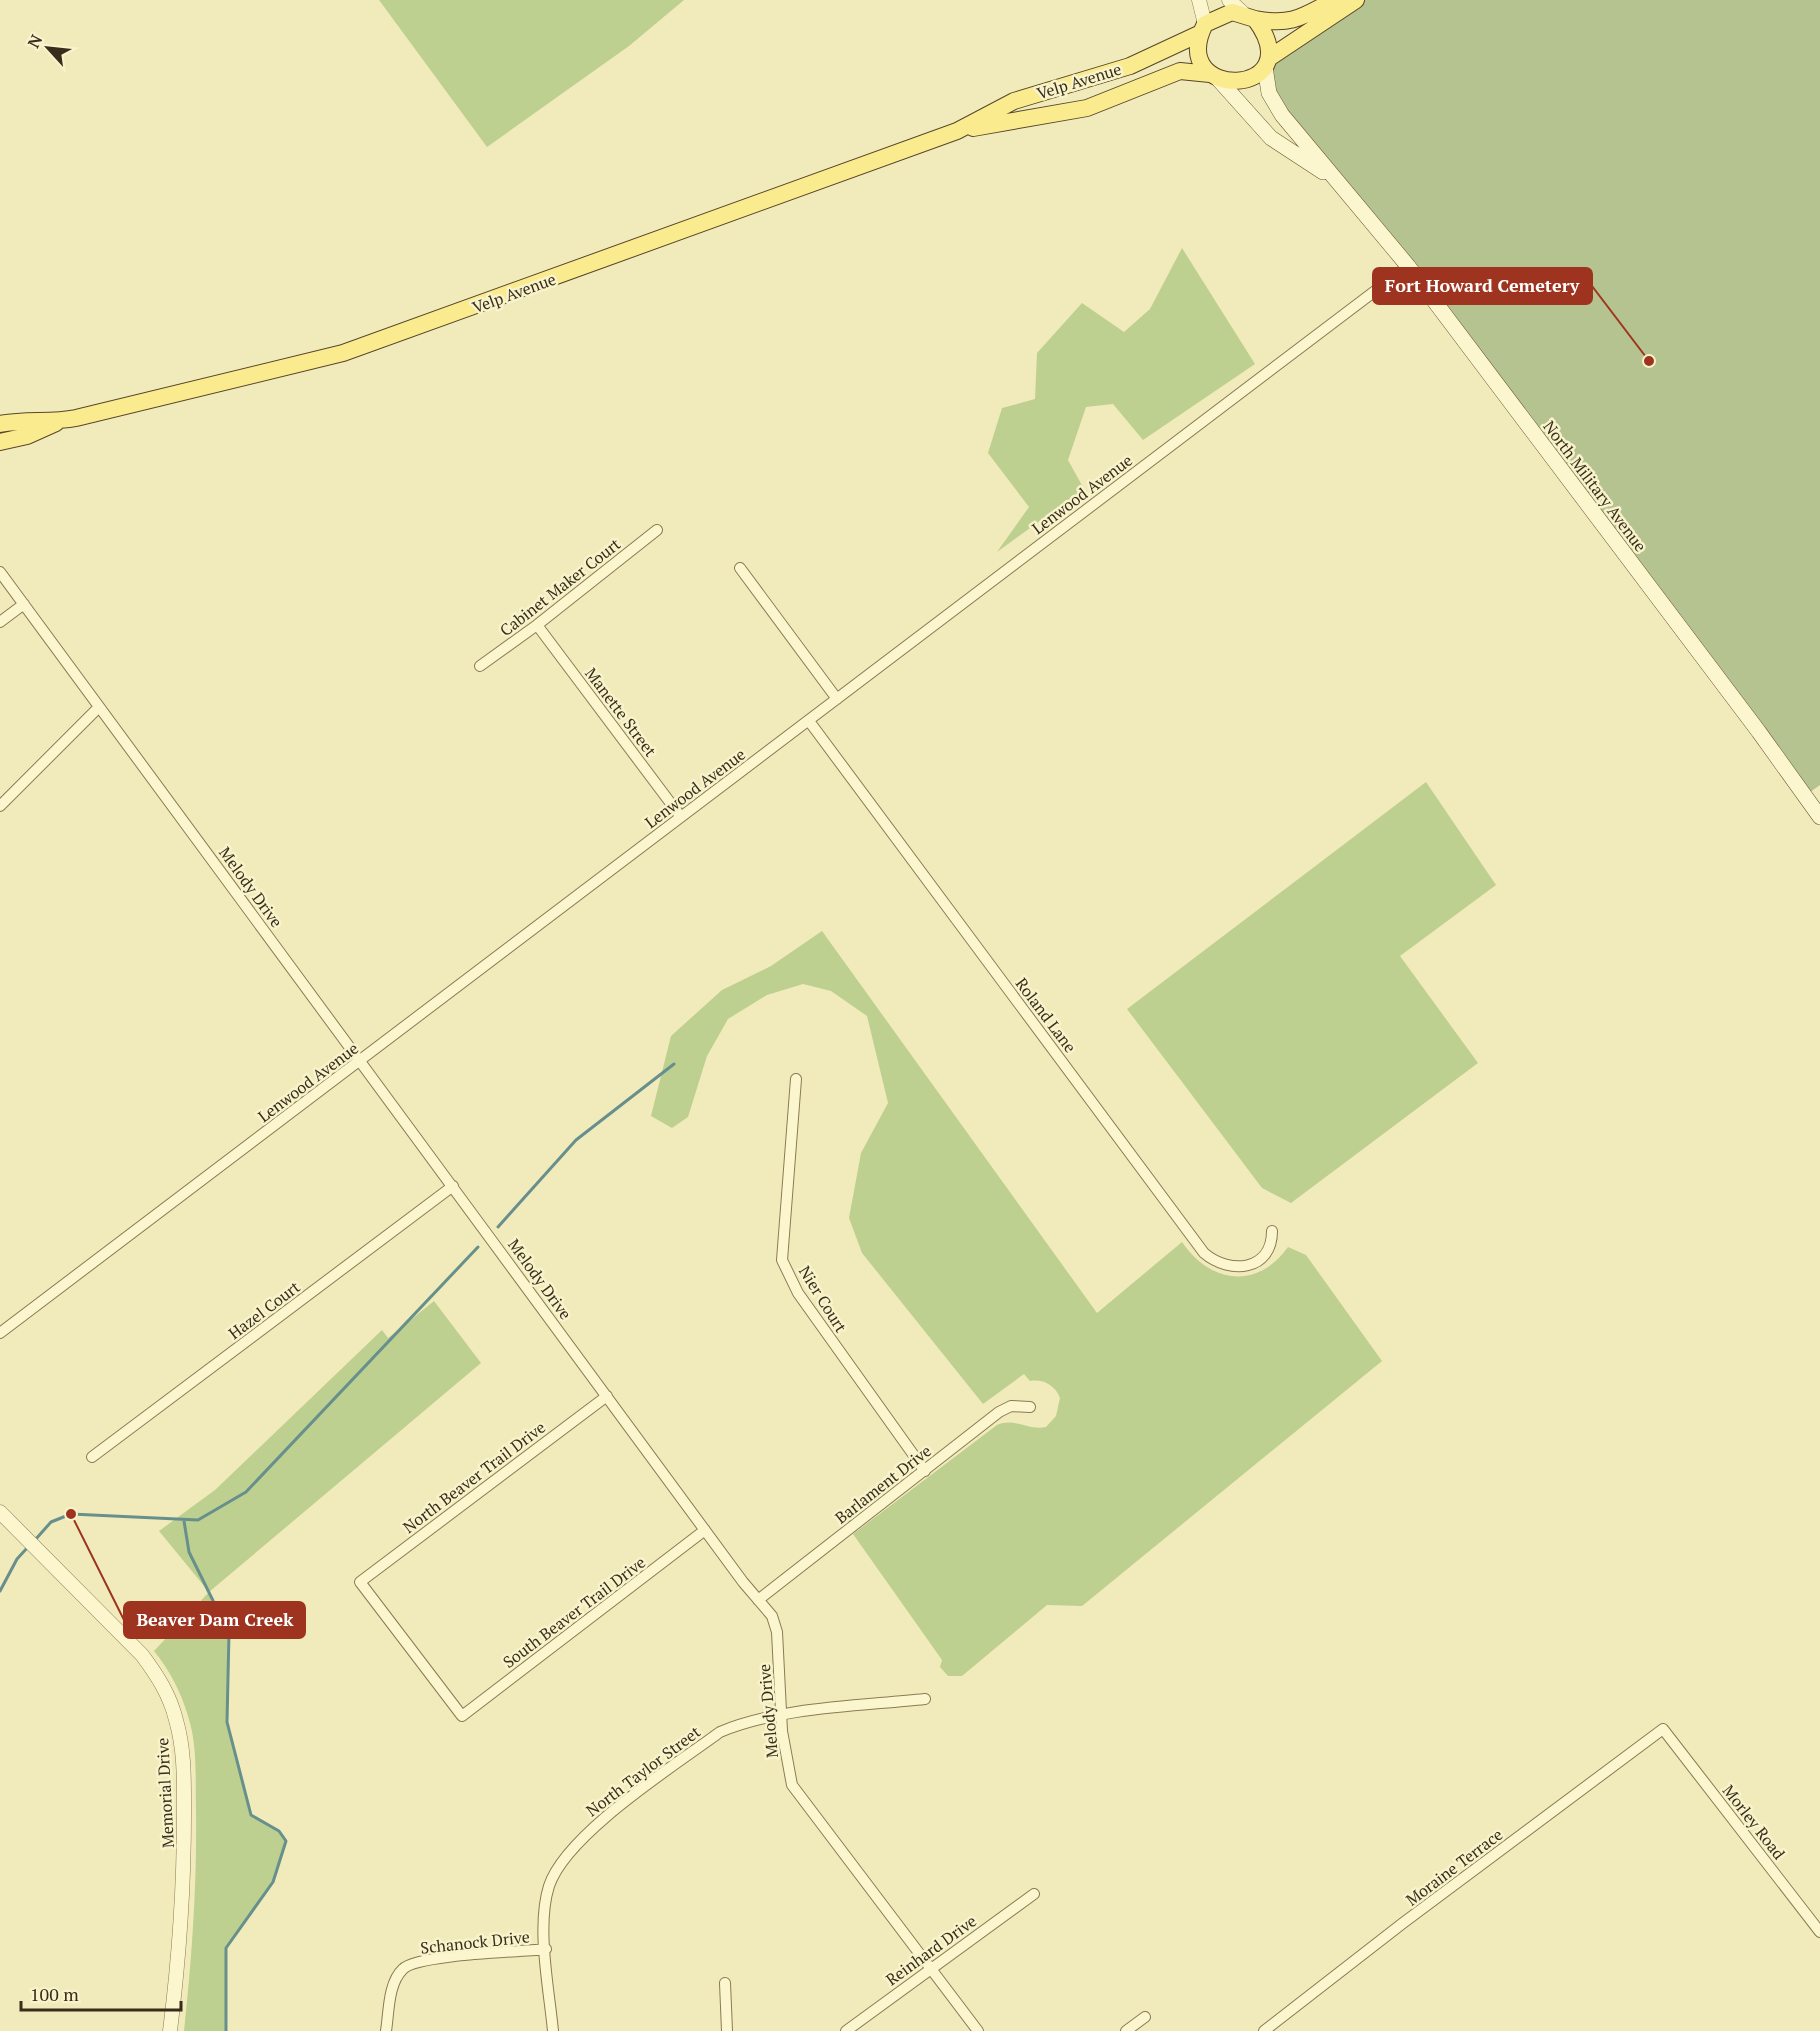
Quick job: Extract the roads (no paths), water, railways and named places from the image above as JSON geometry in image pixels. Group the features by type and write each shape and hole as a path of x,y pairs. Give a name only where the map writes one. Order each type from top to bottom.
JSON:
{"main road":[{"path":"1334,0 1302,17 1278,24 1249,16 1222,15 1203,28 1200,52 1214,76 1230,83 1242,82 1356,0"},
{"path":"1249,16 1266,38 1267,62"},
{"name":"Velp Avenue","path":"0,442 27,436 60,421 133,406 343,353 957,131 1014,101 1130,66 1203,28"},
{"name":"North Military Avenue","path":"1267,62 1269,93 1282,115 1408,266 1818,809"},
{"name":"Velp Avenue","path":"957,131 1087,108 1180,71 1214,76"},
{"name":"North Military Avenue","path":"1214,76 1271,138 1335,180"},
{"name":"Velp Avenue","path":"0,424 24,419 60,421"}],"street":[{"path":"1199,0 1203,28"},
{"path":"1229,0 1249,16"},
{"name":"Lenwood Avenue","path":"0,1333 1408,266"},
{"name":"Cabinet Maker Court","path":"480,666 537,625 657,530"},
{"path":"740,568 837,699"},
{"name":"Melody Drive","path":"0,572 705,1530 772,1616 777,1632 781,1715 792,1785 978,2031"},
{"path":"0,622 24,604"},
{"name":"Manette Street","path":"537,625 681,817"},
{"path":"0,806 99,706"},
{"name":"Roland Lane","path":"808,721 1204,1253 1232,1268 1251,1264 1269,1247 1272,1231"},
{"name":"Nier Court","path":"796,1079 782,1260 798,1293 925,1471"},
{"name":"Hazel Court","path":"92,1457 453,1186"},
{"name":"North Beaver Trail Drive","path":"462,1716 360,1582 607,1396"},
{"name":"Barlament Drive","path":"758,1600 1004,1408 1030,1407"},
{"name":"Memorial Drive","path":"0,1512 142,1655 161,1682 176,1717 184,1767 184,1880 181,1938 170,2031"},
{"name":"South Beaver Trail Drive","path":"462,1716 705,1530"},
{"name":"North Taylor Street","path":"553,2031 546,1949 546,1907 549,1885 573,1847 588,1831 720,1732 781,1715 925,1698"},
{"name":"Morley Road","path":"1664,1730 1820,1932"},
{"name":"Moraine Terrace","path":"1264,2031 1403,1923 1664,1730"},
{"name":"Reinhard Drive","path":"846,2031 1034,1894"},
{"name":"Schanock Drive","path":"386,2031 393,1983 404,1968 424,1960 546,1949"},
{"path":"725,1983 727,2031"},
{"path":"1126,2031 1145,2017"}],"waterway":[{"path":"498,1227 576,1140 674,1064"},
{"path":"35,1540 51,1522 71,1514 198,1520 246,1492 478,1247"},
{"path":"184,1521 189,1552 229,1633 227,1722 251,1815 279,1831 286,1841 273,1882 226,1948 226,2031"},
{"path":"0,1591 17,1559 28,1547"}],"place":[{"name":"Fort Howard Cemetery","path":"1649,361"},
{"name":"Beaver Dam Creek","path":"71,1514"}]}
